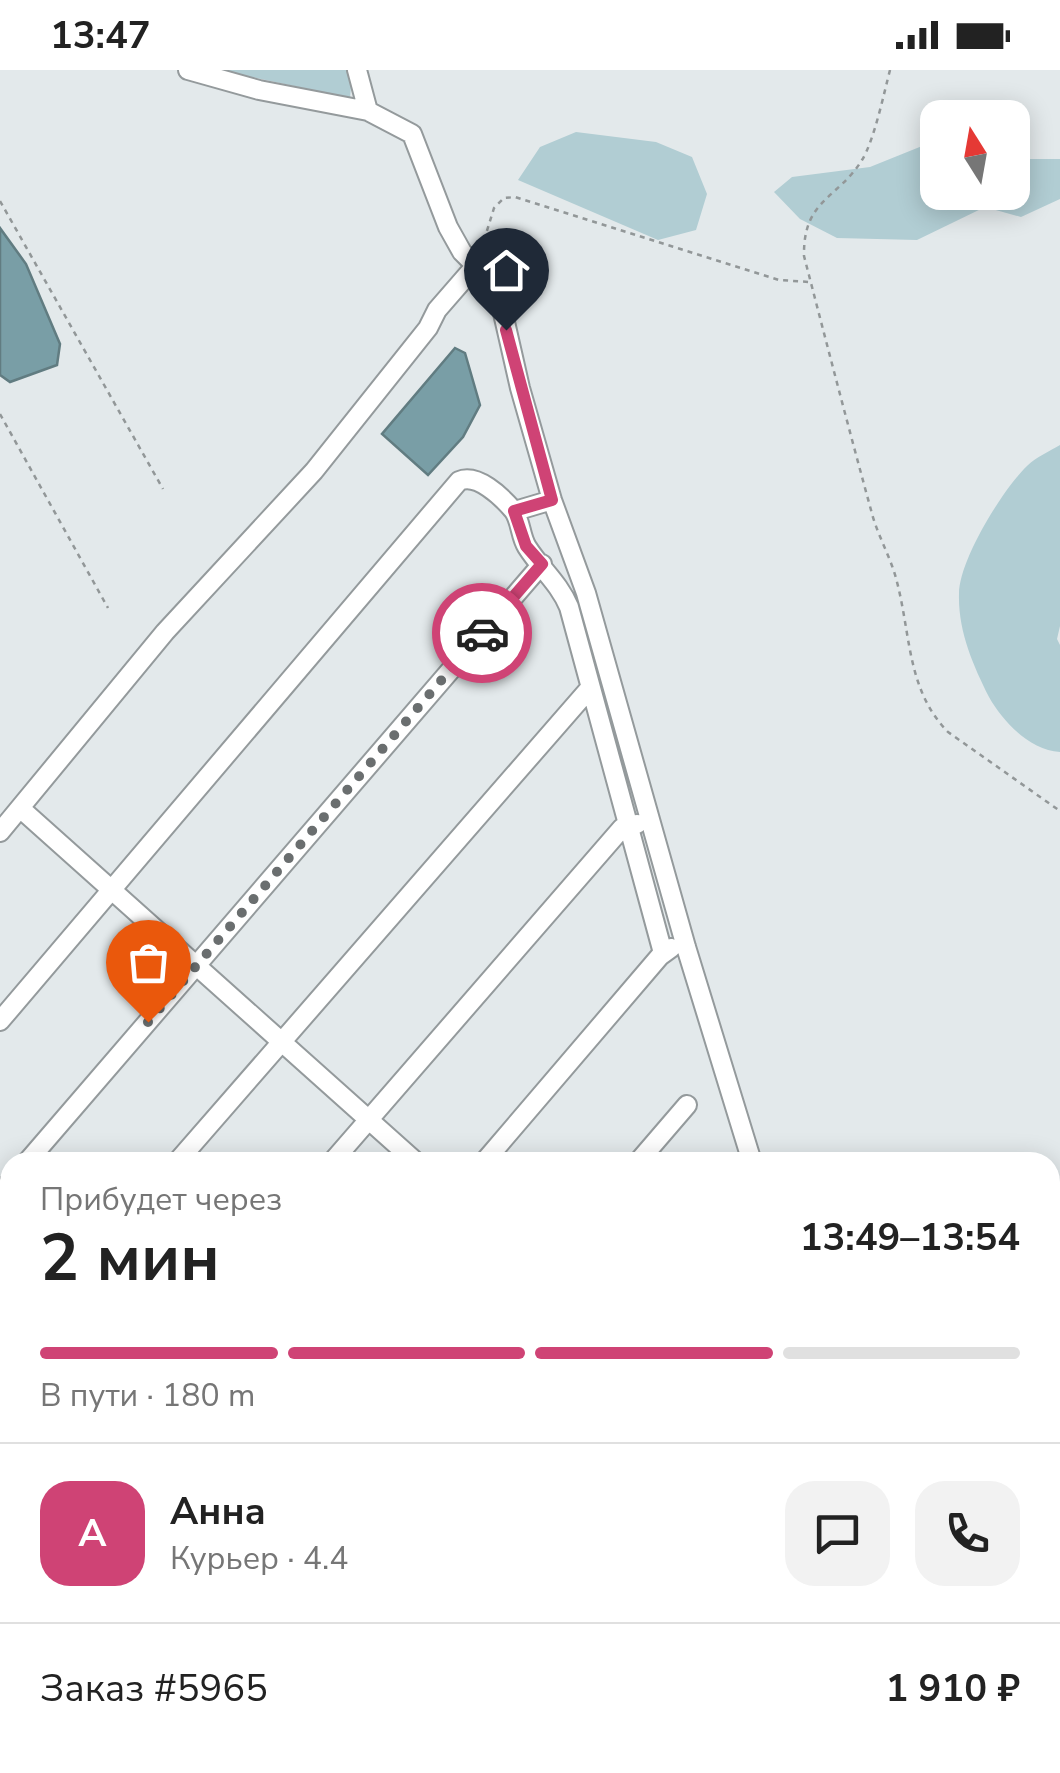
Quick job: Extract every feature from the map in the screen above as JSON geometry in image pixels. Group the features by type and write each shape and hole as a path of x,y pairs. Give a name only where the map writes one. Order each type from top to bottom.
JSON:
{"street":[{"path":"188,70 259,90 368,112 412,134 448,227 462,252 477,264 500,300 552,500 586,593 686,947 749,1152"},
{"path":"357,70 368,112"},
{"path":"0,832 165,632 314,471 477,264"},
{"path":"0,1021 467,477 476,479 514,511 526,546 560,586 570,607 663,953"},
{"path":"514,511 552,500"},
{"path":"36,1152 542,564"},
{"path":"186,1152 590,688"},
{"path":"20,808 405,1152"},
{"path":"341,1152 622,828 652,820"},
{"path":"493,1152 663,953 686,947"},
{"path":"647,1152 687,1106"}],"path":[{"path":"890,70 863,159 815,208 804,240 811,282 872,516 897,581 918,686 935,719 948,732 1060,811"},
{"path":"477,264 494,208 504,198 515,197 778,280 811,282"},
{"path":"0,200 163,489"},
{"path":"0,414 108,608"}],"shaded area":[{"path":"219,70 349,70 350,98"},
{"path":"576,132 656,142 692,157 707,194 696,230 658,240 518,180 540,147"},
{"path":"920,147 920,210 979,210 917,240 837,238 800,219 774,192 792,177 870,167"},
{"path":"1030,159 1060,159 1060,199 1021,217 996,210 1030,210"},
{"path":"0,228 26,264 60,344 57,365 10,382 0,375"},
{"path":"455,348 465,353 480,405 463,437 428,475 382,434"},
{"path":"1060,445 1060,752 1028,740 995,706 968,647 959,594 974,545 1006,491 1031,463"}],"way so far":[{"path":"148,1022 482,633"}],"route":[{"path":"482,633 542,564 526,546 514,511 552,500 506,330"}]}
